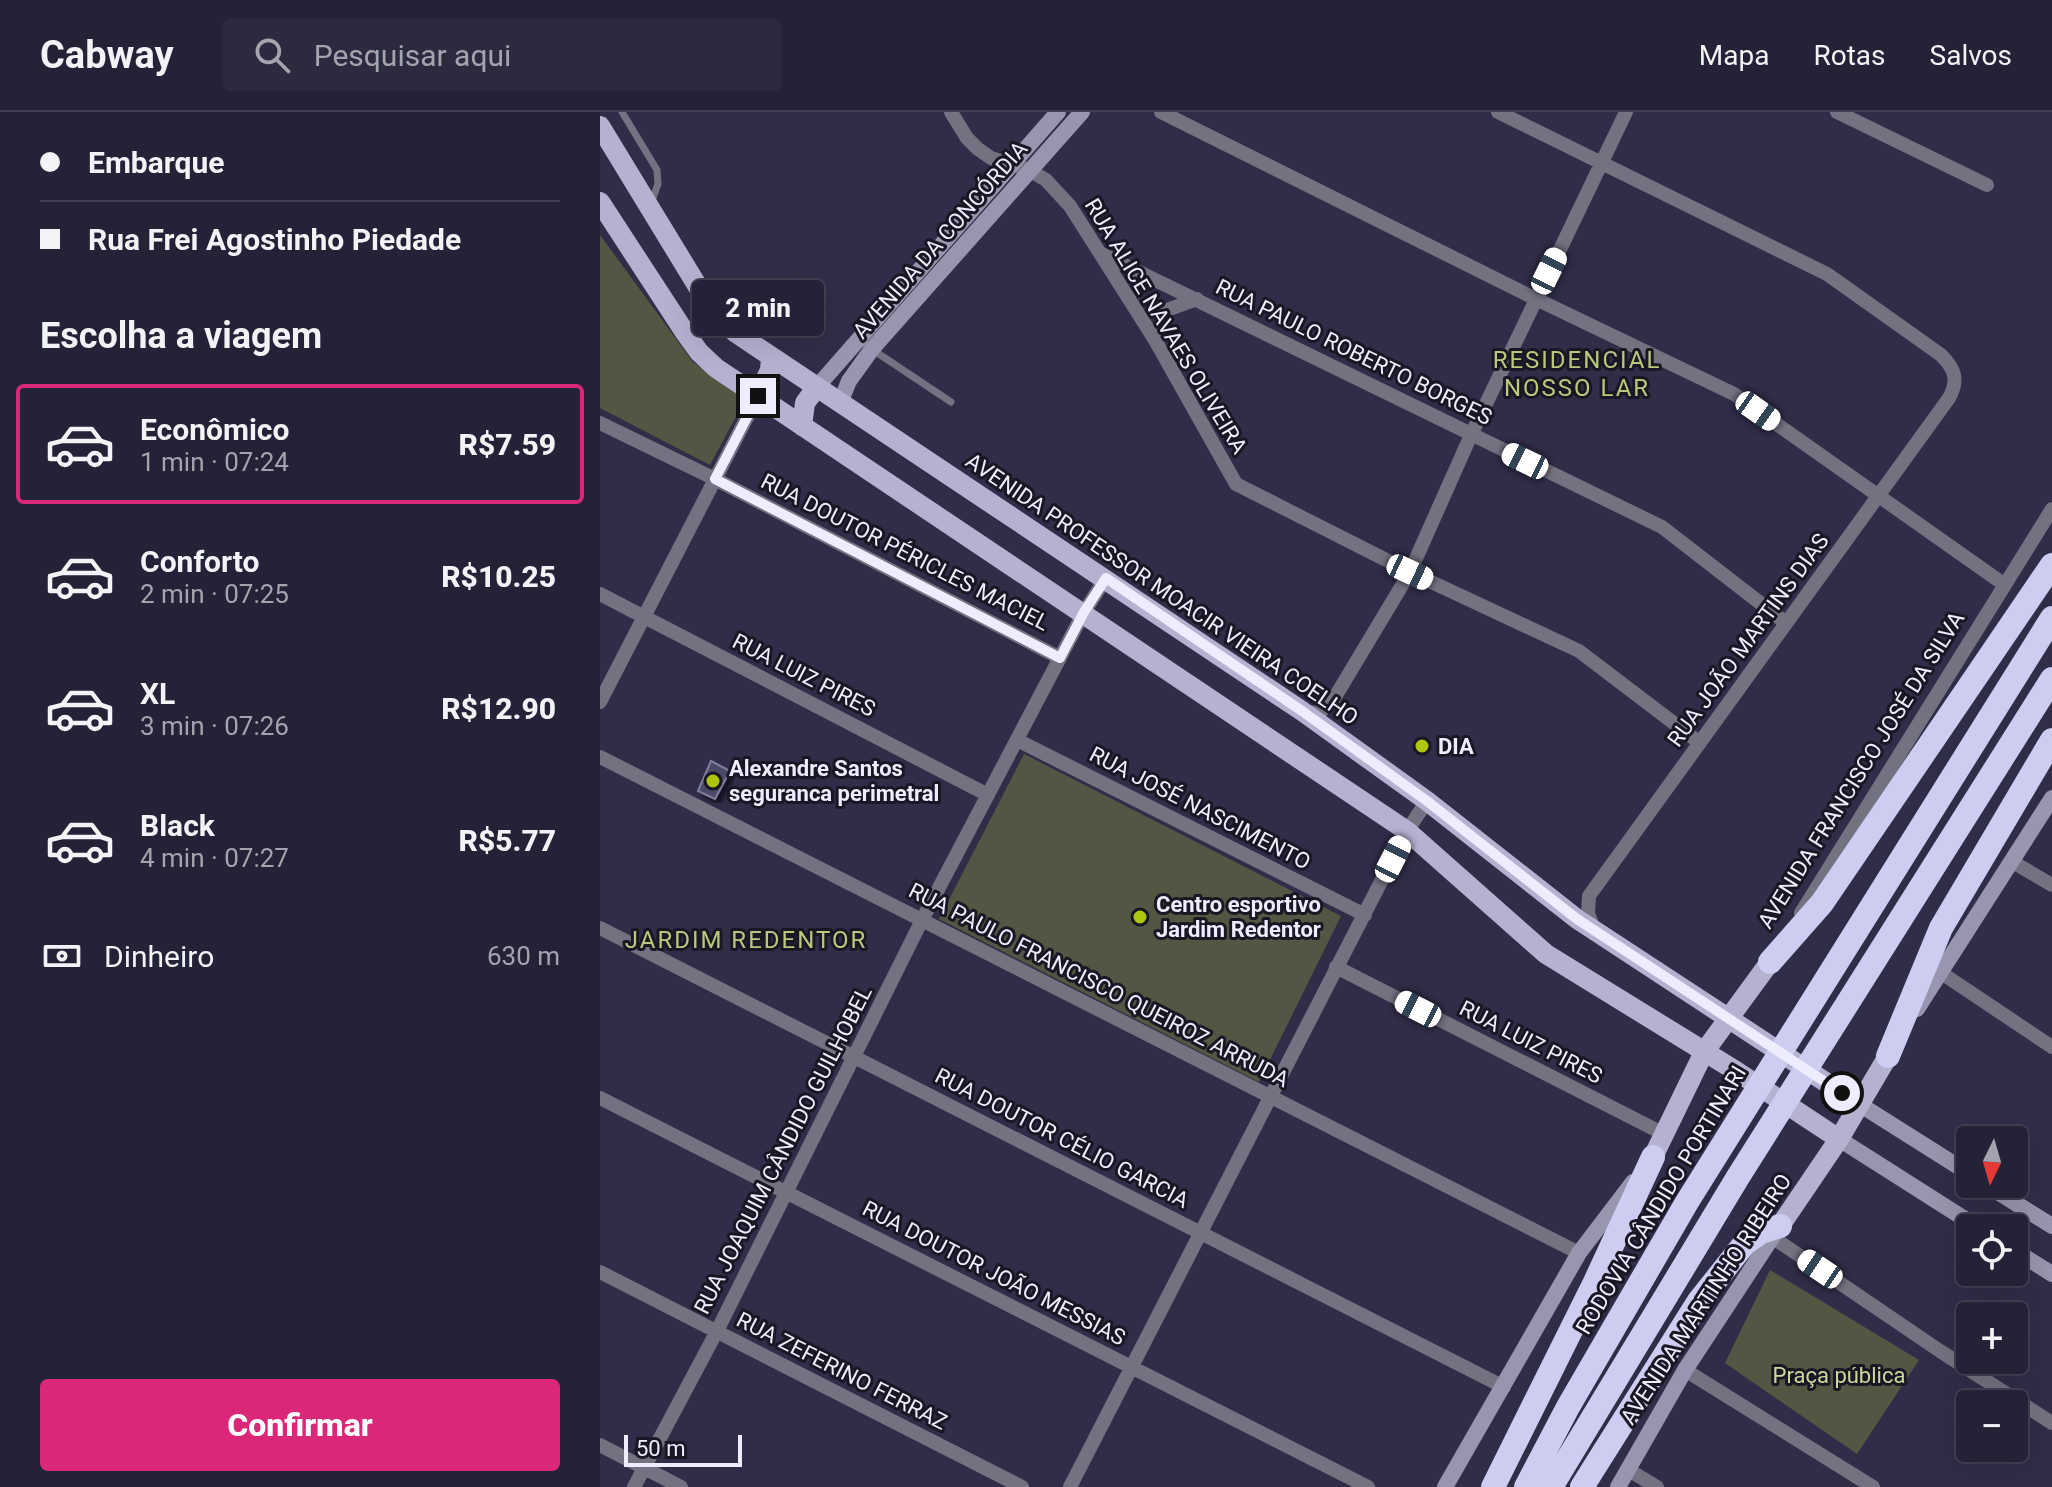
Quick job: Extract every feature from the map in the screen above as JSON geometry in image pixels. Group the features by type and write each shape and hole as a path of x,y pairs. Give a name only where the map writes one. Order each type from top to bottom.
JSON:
{"highway":[{"path":"1770,962 1822,903 2052,565"},
{"name":"RODOVIA CÂNDIDO PORTINARI","path":"1526,1487 1568,1407 1687,1202 2052,618"},
{"path":"1551,1487 1738,1177 2052,679"},
{"path":"1888,1056 1934,965 1941,928 2052,740"},
{"path":"1493,1487 1653,1157"},
{"path":"1582,1487 1699,1301 1745,1243 1761,1232 1776,1231"}],"main road":[{"name":"AVENIDA PROFESSOR MOACIR VIEIRA COELHO","path":"600,126 648,208 720,319 771,358 1302,711 1427,801 1595,931 1859,1104"},
{"path":"600,202 699,352 716,368 1407,831 1546,954 1736,1071 1839,1139"},
{"path":"758,396 770,370 771,358"},
{"path":"802,426 805,403 816,388"},
{"name":"AVENIDA FRANCISCO JOSÉ DA SILVA","path":"1653,1157 1704,1052 1770,962"},
{"name":"AVENIDA MARTINHO RIBEIRO","path":"1776,1231 1839,1139 1888,1056"}],"street":[{"name":"RUA ALICE NAVAES OLIVEIRA","path":"951,112 967,138 978,149 991,158 1029,170 1057,191 1155,340 1236,484 1410,572 1579,651 1700,743"},
{"name":"AVENIDA DA CONCÓRDIA","path":"840,403 865,345 1058,112"},
{"name":"AVENIDA DA CONCÓRDIA","path":"816,388 865,345 1082,112"},
{"path":"1161,112 1734,394 2005,585"},
{"path":"1498,112 1601,162"},
{"path":"1302,711 1319,713 1332,702 1410,572 1471,435 1626,112"},
{"path":"1837,112 1987,185"},
{"name":"RUA JOÃO MARTINS DIAS","path":"1595,931 1588,914 1589,896 1880,497 1949,398 1955,388 1956,377 1952,366 1941,355 1827,274 1601,162"},
{"name":"RUA PAULO ROBERTO BORGES","path":"1101,254 1662,527 1786,623"},
{"path":"1155,340 1167,310 1197,299"},
{"path":"600,702 758,396"},
{"name":"RUA DOUTOR PÉRICLES MACIEL","path":"600,423 715,479 1060,658"},
{"name":"AVENIDA FRANCISCO JOSÉ DA SILVA","path":"1770,962 2052,509"},
{"name":"RUA JOAQUIM CÂNDIDO GUILHOBEL","path":"634,1487 717,1331 922,920 1084,612 1106,578"},
{"name":"RUA LUIZ PIRES","path":"600,594 988,795"},
{"name":"RUA JOSÉ NASCIMENTO","path":"1017,740 1365,915"},
{"name":"RUA PAULO FRANCISCO QUEIROZ ARRUDA","path":"600,757 1579,1253"},
{"path":"2052,798 2011,861 1934,965 2052,1047"},
{"path":"1070,1487 1336,967 1407,831 1427,801"},
{"path":"2011,861 2052,885"},
{"name":"RUA DOUTOR CÉLIO GARCIA","path":"600,928 1504,1387"},
{"name":"RUA LUIZ PIRES","path":"1336,967 1664,1134"},
{"name":"RUA DOUTOR JOÃO MESSIAS","path":"600,1098 1368,1487"},
{"path":"1859,1104 1956,1165"},
{"path":"1839,1139 1957,1214"},
{"path":"1445,1487 1579,1253 1653,1157"},
{"path":"2007,1198 2052,1226"},
{"path":"1776,1231 1940,1351 2052,1423"},
{"name":"AVENIDA MARTINHO RIBEIRO","path":"1618,1487 1685,1370 1776,1231"},
{"path":"2028,1259 2052,1274"},
{"name":"RUA ZEFERINO FERRAZ","path":"600,1272 1022,1487"},
{"path":"1685,1370 1873,1487"},
{"path":"600,1445 681,1487"},
{"path":"1627,1469 1657,1487"}],"lane":[{"path":"622,112 657,170 658,184 648,208"},
{"path":"865,345 951,402"}],"green space":[{"path":"600,235 693,362 745,400 710,465 600,408"},
{"name":"Centro esportivo Jardim Redentor","path":"1024,754 1341,916 1259,1082 939,919"},
{"name":"Praça pública","path":"1770,1270 1919,1360 1857,1454 1725,1363"}],"building":[{"name":"Alexandre Santos seguranca perimetral","path":"711,761 730,771 715,799 698,791"}],"place":[{"name":"DIA","path":"1422,746"},
{"name":"Alexandre Santos seguranca perimetral","path":"713,781"},
{"name":"Centro esportivo Jardim Redentor","path":"1140,917"}],"district":[{"name":"RESIDENCIAL NOSSO LAR","path":"1577,374"},
{"name":"JARDIM REDENTOR","path":"746,940"}],"route":[{"path":"758,396 715,479 1060,658 1106,578 1302,711 1427,801 1577,919 1842,1093"}]}
